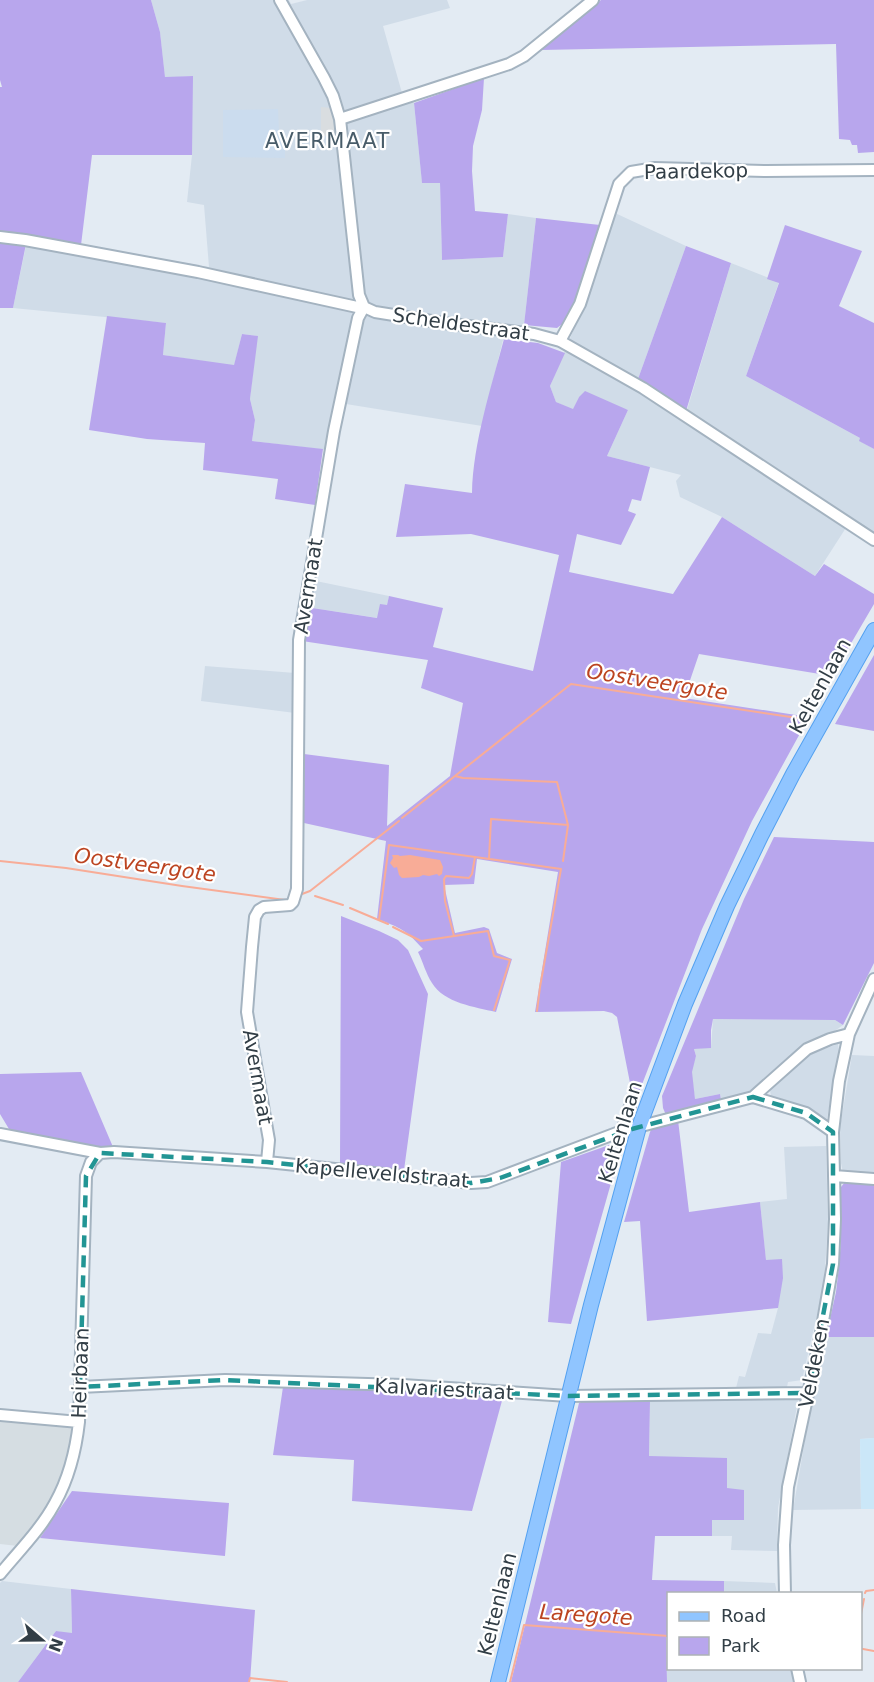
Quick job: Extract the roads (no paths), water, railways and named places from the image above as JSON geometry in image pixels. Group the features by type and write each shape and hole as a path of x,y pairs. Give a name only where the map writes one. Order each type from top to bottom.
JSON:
{"main road":[{"name":"Keltenlaan","path":"498,1682 605,1249 639,1127 685,1004 727,906 793,774 874,630"}],"street":[{"name":"Avermaat","path":"267,1162 269,1140 247,1012 255,917 264,907 290,905 297,888 298,640 334,431 358,318 363,307 359,296 340,119 333,96 324,78 280,0"},
{"path":"340,119 509,64 524,57 593,0"},
{"name":"Paardekop","path":"560,340 580,303 619,184 631,172 655,168 766,171 874,170"},
{"name":"Scheldestraat","path":"0,237 198,272 357,308 363,307 375,312 444,323 534,333 560,340 643,388 873,540"},
{"name":"Veldeken","path":"785,1592 783,1545 788,1487 820,1338 833,1264 835,1219 833,1132 839,1081 849,1034 874,979"},
{"path":"753,1097 807,1049 849,1034"},
{"path":"753,1097 806,1113 833,1132"},
{"name":"Kapelleveldstraat","path":"0,1134 100,1153 267,1162 471,1183 488,1182 500,1178 622,1131 753,1097"},
{"path":"622,1131 630,1106"},
{"name":"Heirbaan","path":"0,1574 38,1529 56,1502 77,1443 86,1176 91,1162 100,1153"},
{"path":"834,1176 874,1179"},
{"name":"Kalvariestraat","path":"80,1387 225,1380 403,1385 568,1396 808,1393"},
{"path":"0,1415 79,1422"}],"waterway":[{"name":"Oostveergote","path":"402,818 571,684 811,720"},
{"path":"455,776 557,782 568,825"},
{"path":"489,859 491,819 568,825 563,861"},
{"name":"Oostveergote","path":"302,894 310,891 399,821"},
{"path":"379,920 389,845 475,857 469,878 446,876 444,879 445,901 454,936"},
{"path":"475,857 561,869 537,1011"},
{"name":"Oostveergote","path":"0,861 66,868 285,900"},
{"path":"315,896 343,905"},
{"path":"350,908 388,924"},
{"path":"393,927 421,941 488,931 494,956 510,960 494,1010"},
{"name":"Laregote","path":"865,1593 874,1590"},
{"name":"Laregote","path":"862,1609 864,1599"},
{"name":"Laregote","path":"510,1682 524,1625 667,1636"},
{"path":"863,1649 874,1651"},
{"name":"Laregote","path":"249,1682 250,1678 287,1682"}],"district":[{"name":"AVERMAAT","path":"328,141"}]}
